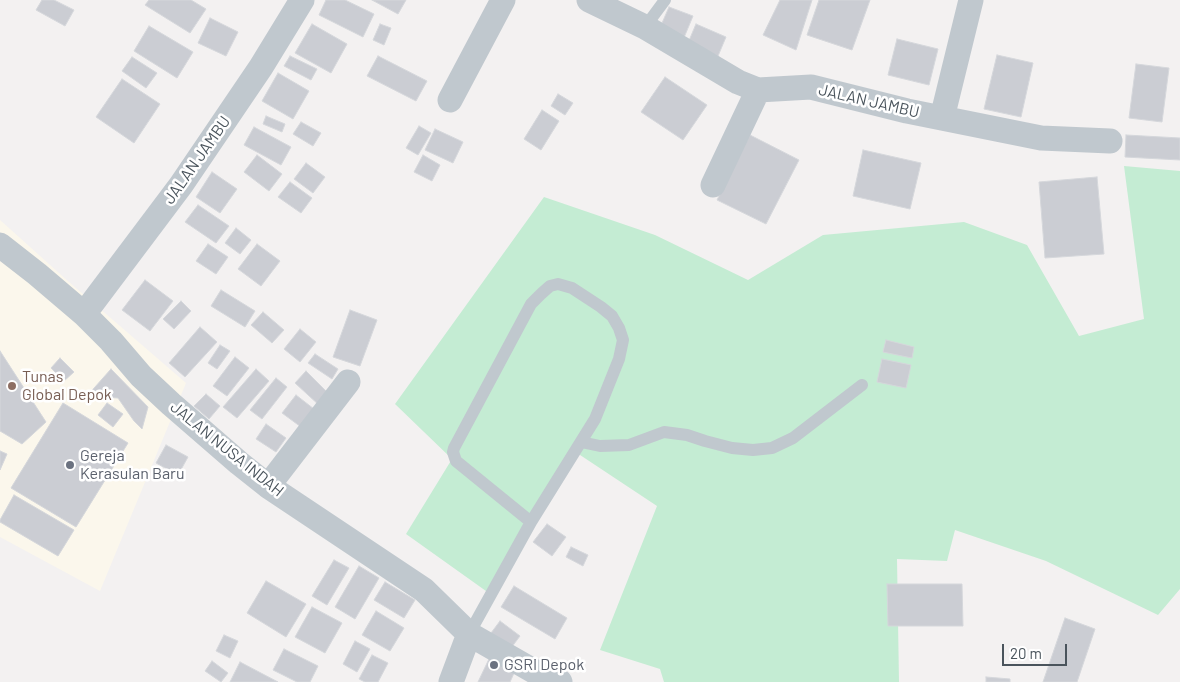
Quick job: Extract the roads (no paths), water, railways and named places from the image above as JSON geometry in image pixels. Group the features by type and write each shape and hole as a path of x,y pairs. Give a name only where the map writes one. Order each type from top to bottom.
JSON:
{"street":[{"name":"JALAN JAMBU","path":"84,314 181,185 261,67 302,0"},
{"path":"450,100 503,0"},
{"name":"JALAN JAMBU","path":"589,0 645,27 738,82 758,90 811,87 907,111 1041,138 1110,141"},
{"path":"942,118 970,0"},
{"path":"713,185 758,90"},
{"name":"JALAN NUSA INDAH","path":"0,245 84,314 111,341 141,376 170,404 268,486 424,590 469,634 539,674 560,682"},
{"path":"268,486 348,382"},
{"path":"451,682 469,634"}],"lane":[{"path":"645,27 665,0"},
{"path":"469,634 531,522 595,419 619,359 622,340 619,328 612,316 572,288 558,284 550,286 531,304 453,452 456,461 531,522"},
{"path":"581,442 600,446 629,445 664,432 686,435 732,448 753,450 772,448 793,438 862,385"}],"place":[{"name":"Tunas Global Depok","path":"12,386"},
{"name":"Gereja Kerasulan Baru","path":"70,465"},
{"name":"GSRI Depok","path":"494,665"}]}
